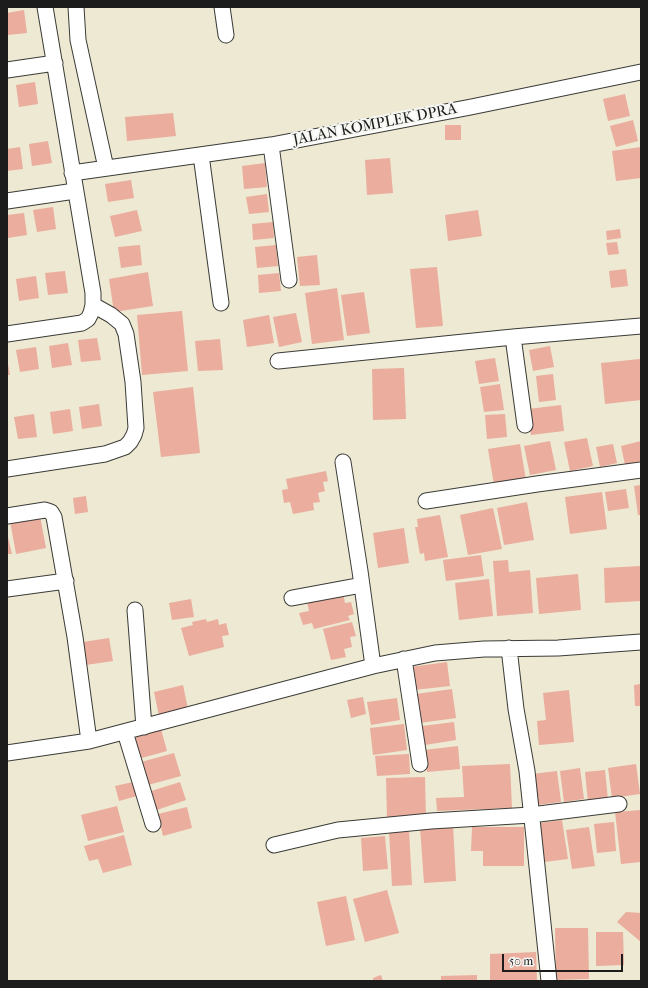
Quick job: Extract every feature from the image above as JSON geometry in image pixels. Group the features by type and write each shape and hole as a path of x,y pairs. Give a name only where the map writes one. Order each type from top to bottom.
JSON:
{"street":[{"path":"7,334 82,323 88,319 93,305 45,7"},
{"path":"76,7 78,40 106,168"},
{"path":"222,7 226,35"},
{"path":"7,70 55,63"},
{"name":"JALAN KOMPLEK DPRA","path":"72,172 271,144 471,107 641,72"},
{"path":"271,144 289,280"},
{"path":"201,155 221,303"},
{"path":"7,200 75,192"},
{"path":"7,469 104,454 125,447 134,435 136,428 133,382 126,334 122,324 111,315 93,305"},
{"path":"278,360 641,326"},
{"path":"513,337 524,425"},
{"path":"343,462 373,666"},
{"path":"426,501 641,470"},
{"path":"7,516 38,510 46,510 51,512 54,517 75,637 88,741"},
{"path":"7,589 66,581"},
{"path":"292,598 362,585"},
{"path":"135,610 144,727"},
{"path":"7,753 88,741 373,666 435,653 484,649 558,648 641,642"},
{"path":"509,648 516,709 527,771 549,981"},
{"path":"404,659 420,764"},
{"path":"125,732 153,824"},
{"path":"274,845 338,830 431,821 531,815 619,804"}],"building":[{"path":"24,10 27,33 8,35 7,13"},
{"path":"35,82 38,104 19,107 16,85"},
{"path":"625,94 630,116 608,121 603,99"},
{"path":"173,113 176,136 127,141 125,117"},
{"path":"633,120 638,141 616,147 610,126"},
{"path":"445,125 461,125 461,140 445,140"},
{"path":"48,141 52,163 32,166 29,144"},
{"path":"20,147 23,169 7,171 7,149"},
{"path":"641,147 641,178 616,181 612,151"},
{"path":"390,158 393,193 367,195 365,160"},
{"path":"265,163 267,187 244,189 242,166"},
{"path":"131,180 134,198 108,202 105,184"},
{"path":"267,194 269,212 249,214 246,197"},
{"path":"53,207 56,229 37,232 33,210"},
{"path":"137,210 142,231 115,237 110,216"},
{"path":"478,210 482,236 448,241 445,215"},
{"path":"24,213 27,235 8,238 7,215"},
{"path":"273,222 274,238 253,240 252,224"},
{"path":"620,229 621,238 607,240 606,231"},
{"path":"617,242 619,254 608,255 606,243"},
{"path":"140,245 142,265 121,268 118,247"},
{"path":"276,245 278,266 257,268 255,247"},
{"path":"317,255 320,285 300,286 297,257"},
{"path":"437,267 443,326 416,328 410,269"},
{"path":"626,269 628,286 611,288 609,271"},
{"path":"65,271 68,293 48,295 45,273"},
{"path":"148,272 153,306 114,312 109,279"},
{"path":"279,273 281,291 259,293 258,275"},
{"path":"36,276 39,298 19,301 16,279"},
{"path":"337,288 344,340 312,344 305,293"},
{"path":"364,292 370,333 347,336 341,295"},
{"path":"182,311 188,371 142,375 137,315"},
{"path":"296,313 302,342 279,347 273,317"},
{"path":"269,315 274,343 247,347 243,320"},
{"path":"97,338 101,360 81,362 78,340"},
{"path":"220,339 223,370 198,371 195,341"},
{"path":"68,343 72,365 52,368 49,346"},
{"path":"550,346 554,367 533,371 529,350"},
{"path":"36,347 39,369 20,372 16,350"},
{"path":"495,358 499,381 479,384 475,361"},
{"path":"7,359 10,375 7,375"},
{"path":"640,359 641,400 605,404 601,363"},
{"path":"404,368 406,419 373,420 372,369"},
{"path":"553,374 556,400 539,402 536,376"},
{"path":"500,384 504,410 484,412 480,387"},
{"path":"193,387 200,453 161,457 153,392"},
{"path":"99,404 102,426 82,429 79,407"},
{"path":"561,405 564,431 531,435 528,409"},
{"path":"70,409 73,431 53,434 50,412"},
{"path":"34,414 37,437 18,439 14,417"},
{"path":"505,414 507,437 487,439 485,415"},
{"path":"587,438 593,466 570,471 564,442"},
{"path":"550,441 556,470 530,475 524,446"},
{"path":"641,441 641,461 625,465 621,446"},
{"path":"520,444 526,480 494,485 488,449"},
{"path":"613,444 617,463 600,467 596,447"},
{"path":"326,471 328,481 323,482 325,491 318,493 320,502 313,503 314,510 293,514 290,502 284,503 282,490 288,489 286,479"},
{"path":"641,485 641,515 638,515 634,486"},
{"path":"626,489 629,508 608,511 605,492"},
{"path":"602,492 607,529 570,534 565,497"},
{"path":"86,496 88,512 75,514 73,498"},
{"path":"527,502 534,540 504,545 497,508"},
{"path":"493,508 502,549 468,555 460,515"},
{"path":"440,515 448,557 425,561 424,553 420,554 415,527 418,527 417,519"},
{"path":"40,516 46,548 16,554 10,521"},
{"path":"404,528 409,563 378,568 373,533"},
{"path":"7,533 12,554 7,554"},
{"path":"481,555 484,576 446,581 443,560"},
{"path":"508,560 509,572 530,570 533,613 497,616 493,561"},
{"path":"641,566 641,601 605,603 604,568"},
{"path":"578,574 581,610 539,614 536,578"},
{"path":"489,579 493,616 459,620 455,583"},
{"path":"343,593 345,603 351,602 354,614 348,616 350,620 314,629 312,623 303,625 299,613 309,611 307,602"},
{"path":"191,599 194,617 172,620 169,603"},
{"path":"206,619 207,622 218,619 219,625 226,623 229,635 222,636 224,647 189,656 181,628 193,625 192,622"},
{"path":"352,622 356,636 350,637 352,647 344,649 346,657 331,660 323,629"},
{"path":"109,638 113,661 86,665 83,642"},
{"path":"447,662 450,686 414,690 411,667"},
{"path":"641,684 641,706 635,706 634,685"},
{"path":"183,685 188,709 159,716 154,692"},
{"path":"452,689 456,718 420,723 416,694"},
{"path":"569,690 574,742 539,745 537,721 546,720 543,693"},
{"path":"363,697 366,714 351,718 347,700"},
{"path":"397,698 400,720 371,725 367,702"},
{"path":"454,722 456,740 425,745 422,726"},
{"path":"404,724 407,750 373,755 370,728"},
{"path":"161,729 167,751 138,759 132,737"},
{"path":"458,746 460,769 427,772 424,750"},
{"path":"174,753 181,776 148,785 141,762"},
{"path":"409,754 410,774 377,776 375,756"},
{"path":"510,764 512,808 437,811 436,798 464,797 462,766"},
{"path":"636,764 640,794 612,798 608,768"},
{"path":"580,768 584,799 564,802 560,771"},
{"path":"605,770 608,800 588,802 585,772"},
{"path":"557,771 561,802 537,805 532,774"},
{"path":"425,777 426,818 387,819 386,778"},
{"path":"133,782 137,796 119,801 115,786"},
{"path":"180,782 186,800 154,811 148,792"},
{"path":"117,806 124,832 88,841 81,815"},
{"path":"187,807 192,828 163,836 158,814"},
{"path":"641,810 641,862 621,864 615,812"},
{"path":"562,820 568,859 544,862 539,823"},
{"path":"614,822 616,851 597,853 594,824"},
{"path":"453,825 456,881 424,883 420,827"},
{"path":"472,827 524,827 524,866 483,866 483,851 471,851"},
{"path":"589,827 595,866 572,869 566,830"},
{"path":"409,830 412,885 392,886 389,831"},
{"path":"124,835 132,865 103,873 98,859 89,861 84,846"},
{"path":"385,836 388,869 363,871 361,838"},
{"path":"387,890 399,933 365,942 353,899"},
{"path":"346,896 355,940 326,946 317,902"},
{"path":"626,912 641,913 641,942 617,922"},
{"path":"555,928 588,928 589,979 556,980"},
{"path":"596,932 623,932 624,965 596,966"},
{"path":"536,952 537,981 490,981 490,954"},
{"path":"381,975 383,981 373,981 373,978"},
{"path":"477,975 477,981 441,981 441,976"}]}
